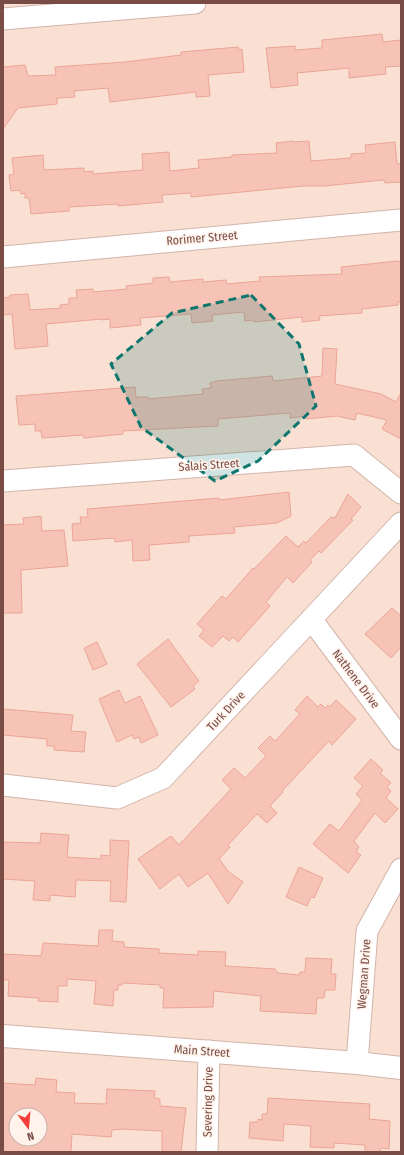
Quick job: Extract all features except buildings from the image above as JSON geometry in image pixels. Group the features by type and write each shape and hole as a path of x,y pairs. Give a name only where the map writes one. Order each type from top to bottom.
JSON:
{"street":[{"path":"3,19 195,3"},
{"name":"Rorimer Street","path":"3,257 401,220"},
{"name":"Salais Street","path":"3,480 354,455 401,493"},
{"name":"Turk Drive","path":"3,785 117,798 163,778 401,522"},
{"name":"Nathene Drive","path":"311,619 401,739"},
{"name":"Wegman Drive","path":"357,1062 367,931 401,869"},
{"name":"Main Street","path":"3,1036 357,1062 401,1068"},
{"name":"Severing Drive","path":"208,1152 209,1051"}],"highlighted area":[{"path":"251,295 299,344 316,406 258,461 215,481 141,427 111,364 172,313"}],"shaded area":[{"path":"3,3 401,3 401,1152 3,1152"}]}
